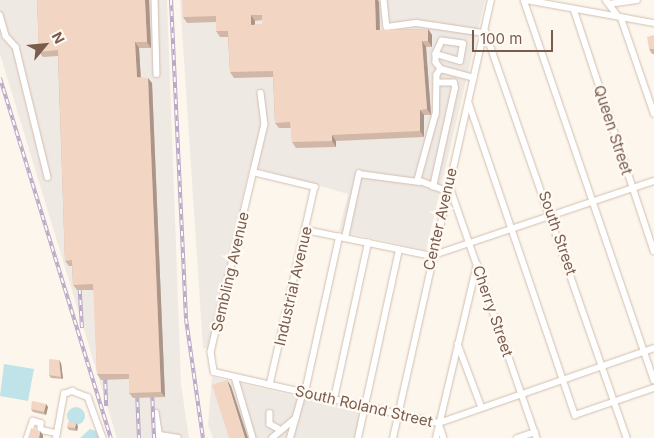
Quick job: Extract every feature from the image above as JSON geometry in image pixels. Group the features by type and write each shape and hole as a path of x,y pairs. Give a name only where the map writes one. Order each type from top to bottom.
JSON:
{"street":[{"path":"155,0 157,74"},
{"path":"384,0 387,27 418,23 485,32"},
{"name":"Center Avenue","path":"394,438 431,256 449,192 448,184 491,0"},
{"path":"654,23 574,9 553,2 525,0 654,380"},
{"path":"607,2 637,0"},
{"path":"607,2 620,17 654,113"},
{"name":"Queen Street","path":"574,9 632,189 654,250"},
{"path":"0,15 6,36 16,47 48,176"},
{"name":"South Street","path":"485,32 551,214 627,438"},
{"path":"445,40 466,47 460,61 436,54 445,40"},
{"path":"419,182 436,110 437,83 441,69 436,54"},
{"path":"441,69 474,78"},
{"path":"433,187 455,88 454,83 437,83"},
{"name":"Sembling Avenue","path":"214,372 211,352 265,124 261,93"},
{"path":"468,102 575,415 654,388"},
{"name":"Industrial Avenue","path":"253,172 315,187 270,385"},
{"path":"290,438 304,392 359,174 419,182 449,192"},
{"path":"306,230 431,256 551,214 654,181"},
{"name":"Cherry Street","path":"449,192 470,243 536,435"},
{"path":"334,399 368,243"},
{"path":"358,438 399,250"},
{"path":"436,438 477,263"},
{"path":"458,344 482,408"},
{"name":"South Roland Street","path":"214,372 439,423 654,348"},
{"path":"235,376 253,438"},
{"path":"27,438 33,421 41,423 41,430 56,435 64,394 72,391 88,397 103,438"},
{"path":"156,413 160,437 178,438"},
{"path":"270,413 270,424 279,429"},
{"path":"272,438 279,429 296,418"},
{"path":"439,423 444,438"},
{"path":"517,438 536,435"}],"shaded area":[{"path":"0,0 167,0 181,384 189,438 117,438 0,54"},
{"path":"180,0 485,0 426,250 339,231 348,194 250,166 208,349 203,348"},
{"path":"212,377 363,412 356,438 213,438 208,425"}],"water":[{"path":"4,364 34,369 28,401 0,396"},
{"path":"72,407 80,407 85,412 83,423 72,425 67,420 67,412"},
{"path":"90,429 96,431 100,438 80,438"}],"building":[{"path":"37,0 145,0 147,42 135,42 137,77 148,78 161,392 129,393 129,374 97,374 93,284 73,285 72,260 65,261 58,50 39,52"},
{"path":"182,0 375,0 376,30 428,29 428,41 422,41 427,109 420,110 420,131 332,135 332,141 292,142 290,122 275,123 273,71 230,72 228,31 216,31 216,16 183,17","holes":["251,15 262,15 262,24 251,25"]},
{"path":"654,35 654,49 649,49 647,37"},
{"path":"49,359 59,360 61,377 49,375"},
{"path":"227,380 245,438 229,438 212,385"},
{"path":"32,401 46,404 44,412 31,409"},
{"path":"68,422 76,423 75,428 67,427"},
{"path":"31,428 40,431 39,438 28,438"}],"railway":[{"path":"171,0 186,319 203,438"},
{"path":"0,78 111,438"},
{"path":"79,278 82,328"},
{"path":"105,373 106,406"},
{"path":"152,390 154,438"},
{"path":"137,391 139,438"}]}
